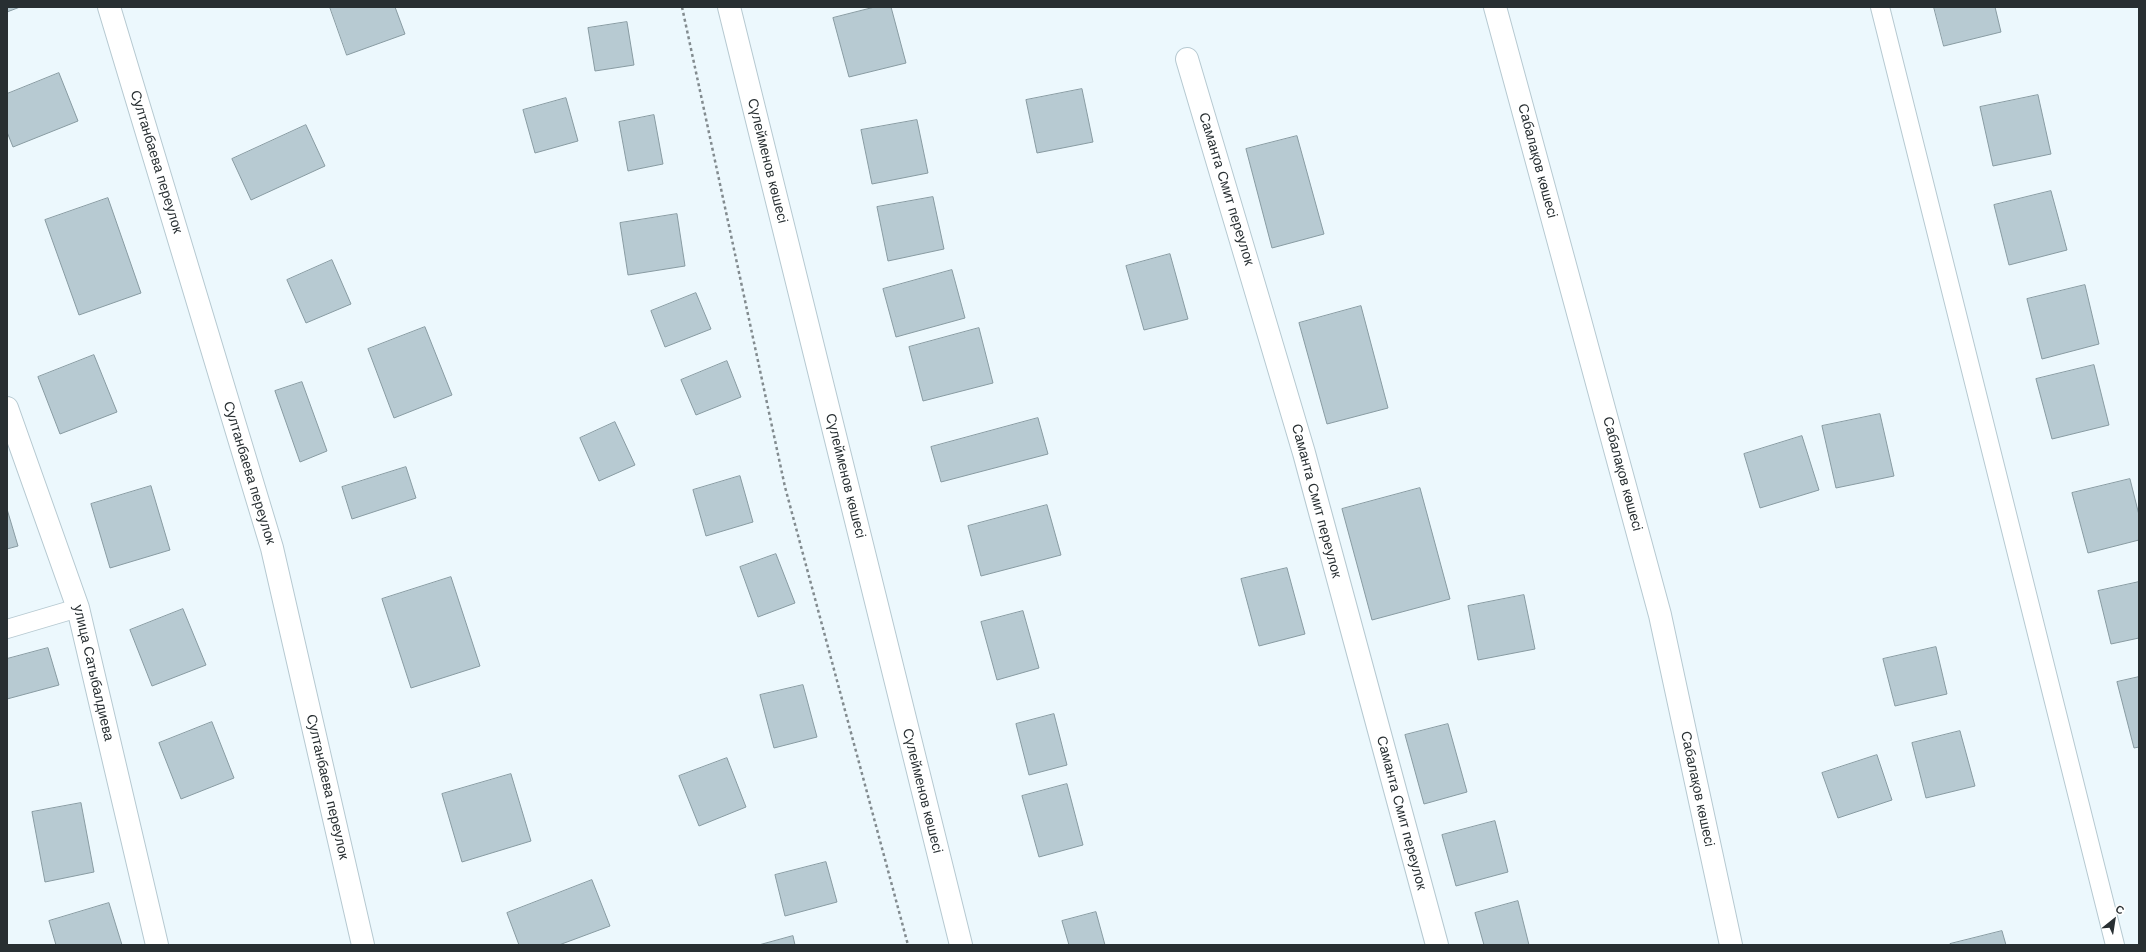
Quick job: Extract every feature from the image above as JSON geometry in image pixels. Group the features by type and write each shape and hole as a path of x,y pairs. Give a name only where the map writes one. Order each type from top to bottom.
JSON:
{"street":[{"name":"Султанбаева переулок","path":"109,7 272,548 363,945"},
{"name":"Сүлейменов көшесі","path":"729,7 961,945"},
{"name":"Сабалақов көшесі","path":"1495,7 1660,614 1731,945"},
{"name":"Саманта Смит переулок","path":"1187,59 1304,453 1437,945"},
{"name":"улица Сатыбалдиева","path":"7,408 78,608 157,945"}],"lane":[{"path":"1880,7 2115,945"},
{"path":"7,628 78,608"}],"path":[{"path":"682,7 786,487 908,945"}],"building":[{"path":"7,7 20,7 7,12"},
{"path":"330,7 395,7 405,34 347,55"},
{"path":"875,7 891,7 906,63 849,77 833,18"},
{"path":"1934,7 1995,7 2001,32 1944,46"},
{"path":"627,22 634,65 595,71 588,28"},
{"path":"59,73 78,121 13,147 7,132 7,94"},
{"path":"1082,89 1093,142 1037,153 1026,100"},
{"path":"2038,95 2051,154 1993,166 1980,107"},
{"path":"566,98 578,141 535,153 523,110"},
{"path":"654,115 663,164 628,171 619,122"},
{"path":"917,120 928,173 872,184 861,130"},
{"path":"306,125 325,166 251,200 232,159"},
{"path":"1297,136 1324,234 1272,248 1246,149"},
{"path":"2051,191 2067,250 2009,265 1994,205"},
{"path":"933,197 944,249 888,261 877,207"},
{"path":"108,198 141,293 79,315 45,220"},
{"path":"677,214 685,266 628,275 620,223"},
{"path":"1170,254 1188,319 1144,330 1126,266"},
{"path":"332,260 351,304 306,323 287,280"},
{"path":"952,270 965,318 896,337 883,289"},
{"path":"2085,285 2099,344 2042,359 2027,299"},
{"path":"696,293 711,329 665,347 651,311"},
{"path":"1361,306 1388,408 1327,424 1299,323"},
{"path":"425,327 452,395 394,418 368,349"},
{"path":"979,328 993,383 923,401 909,347"},
{"path":"94,355 117,412 60,434 38,377"},
{"path":"727,361 741,397 696,415 681,380"},
{"path":"2094,365 2109,425 2052,439 2036,379"},
{"path":"302,382 327,451 300,462 275,391"},
{"path":"1880,414 1894,476 1836,488 1822,426"},
{"path":"1038,418 1048,454 941,482 931,447"},
{"path":"615,422 635,465 599,481 580,438"},
{"path":"1802,436 1819,490 1760,508 1744,454"},
{"path":"406,467 416,498 352,519 342,487"},
{"path":"740,476 753,522 706,536 693,490"},
{"path":"2130,479 2139,515 2139,540 2088,553 2072,493"},
{"path":"151,486 170,550 110,568 91,504"},
{"path":"1420,488 1450,599 1372,620 1342,509"},
{"path":"1047,505 1061,555 981,576 968,526"},
{"path":"7,509 18,546 7,549"},
{"path":"776,554 795,603 758,617 740,567"},
{"path":"1287,568 1305,634 1259,646 1241,579"},
{"path":"451,577 480,666 411,688 382,599"},
{"path":"2139,582 2139,638 2111,644 2098,591"},
{"path":"1524,595 1535,649 1478,660 1468,606"},
{"path":"183,609 206,665 152,686 130,630"},
{"path":"1023,611 1039,668 997,680 981,622"},
{"path":"1936,647 1947,694 1895,706 1883,659"},
{"path":"48,648 59,685 7,699 7,659"},
{"path":"2139,677 2139,747 2134,748 2117,682"},
{"path":"803,685 817,737 774,748 760,695"},
{"path":"1054,714 1067,765 1029,775 1016,724"},
{"path":"212,722 234,778 181,799 159,743"},
{"path":"1448,724 1467,792 1424,804 1405,735"},
{"path":"1960,731 1975,786 1926,798 1912,743"},
{"path":"1877,755 1892,800 1838,818 1822,773"},
{"path":"727,758 746,807 699,826 679,776"},
{"path":"511,774 531,841 462,862 442,794"},
{"path":"1067,784 1083,845 1039,857 1022,796"},
{"path":"81,803 94,872 45,882 32,812"},
{"path":"1495,821 1508,872 1456,886 1442,835"},
{"path":"826,862 837,902 785,916 775,875"},
{"path":"592,880 610,926 559,945 519,945 507,913"},
{"path":"1518,901 1529,945 1484,945 1475,913"},
{"path":"109,903 122,945 56,945 49,921"},
{"path":"1096,912 1105,945 1069,945 1062,921"},
{"path":"2002,931 2006,945 1950,945 1950,944"},
{"path":"793,936 795,945 759,945"}]}
